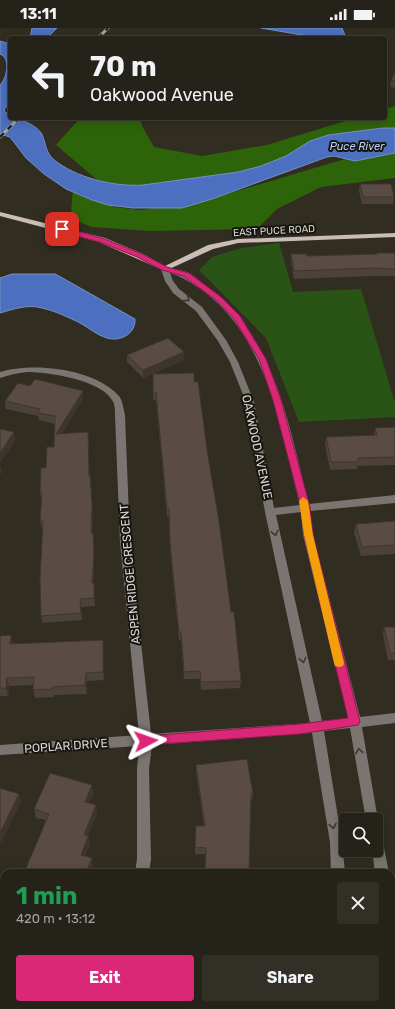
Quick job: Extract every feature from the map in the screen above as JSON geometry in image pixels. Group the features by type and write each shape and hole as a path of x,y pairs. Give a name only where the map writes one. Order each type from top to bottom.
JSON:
{"main road":[{"path":"0,214 102,240 140,256 165,269"},
{"name":"EAST PUCE ROAD","path":"165,269 211,247 238,241 395,235"}],"street":[{"path":"165,269 186,275 219,299 237,318 262,359 271,381 305,507 308,535 355,722 371,813"},
{"name":"OAKWOOD AVENUE","path":"165,269 169,281 176,291 200,308 222,340 234,362 250,402 270,512 317,727 336,842 338,869"},
{"name":"ASPEN RIDGE CRESCENT","path":"0,375 5,372 30,369 63,374 91,380 106,388 116,398 120,415 125,542 146,741 143,769 144,859 143,869"},
{"path":"270,512 305,507 395,499"},
{"name":"POPLAR DRIVE","path":"0,750 146,741 317,727 395,718"},
{"path":"379,857 381,869"}],"green space":[{"path":"395,106 395,133 268,168 109,190 56,145 78,120 140,120 142,126 154,147 202,156 267,145 348,120 387,120 387,108"},
{"path":"395,150 395,178 321,187 277,209 257,229 149,231 92,227 77,221 71,213 73,187 114,207 141,210 203,201 355,156"},
{"path":"279,243 293,292 361,289 395,403 395,417 299,422 266,338 199,270 212,257 241,248"}],"water":[{"path":"32,28 57,28 49,36 30,36"},
{"path":"261,28 342,28 345,36 307,36"},
{"name":"Puce River","path":"0,41 8,43 8,106 4,111 8,114 8,120 22,120 34,126 41,133 53,159 62,166 96,180 108,183 143,185 238,172 261,166 286,156 310,141 328,135 383,128 395,128 395,153 355,161 334,156 327,157 212,199 182,208 133,208 108,205 66,189 44,174 26,158 10,137 0,134 0,85 6,73 7,64 6,60 0,54"},
{"path":"12,274 55,274 135,319 133,329 122,338 112,339 100,335 66,316 42,308 26,307 0,313 0,278"}],"building":[{"path":"395,72 395,81 391,81"},
{"path":"360,184 391,184 394,197 363,197"},
{"path":"395,253 395,269 374,268 294,271 291,254 306,254 307,256"},
{"path":"168,338 184,352 143,370 127,355"},
{"path":"194,373 194,382 198,382 231,612 234,612 241,681 201,682 200,671 184,672 181,632 179,632 170,542 169,509 167,509 156,392 153,392 153,374"},
{"path":"35,379 83,391 56,434 88,432 89,476 90,475 92,505 91,533 93,533 94,553 92,583 94,583 94,598 80,599 81,613 41,616 40,579 43,521 40,521 42,492 40,492 41,468 46,468 47,447 54,447 55,416 38,413 40,409 5,401 18,383 30,386"},
{"path":"395,427 395,457 358,458 358,462 331,462 326,437 377,435 375,428"},
{"path":"0,429 14,432 0,453"},
{"path":"395,521 395,545 362,547 356,524"},
{"path":"384,627 395,627 395,653 390,653"},
{"path":"11,635 10,644 103,640 103,672 86,673 85,685 33,690 34,677 7,678 6,688 0,688 0,636"},
{"path":"247,759 253,794 251,794 249,869 205,869 206,848 195,847 196,826 205,826 196,765"},
{"path":"50,773 92,785 85,802 96,805 84,835 88,836 81,855 92,858 88,869 26,869 49,814 34,809"},
{"path":"0,788 19,794 0,833"}],"railway":[{"path":"100,36 108,28"},
{"path":"0,137 17,120"}],"slow traffic":[{"path":"303,501 308,535 339,663"}],"route":[{"path":"62,229 102,240 140,256 165,269 186,275 219,299 237,318 251,339 262,359 277,400 305,507 308,535 338,660 355,722 300,729 146,741"}]}
